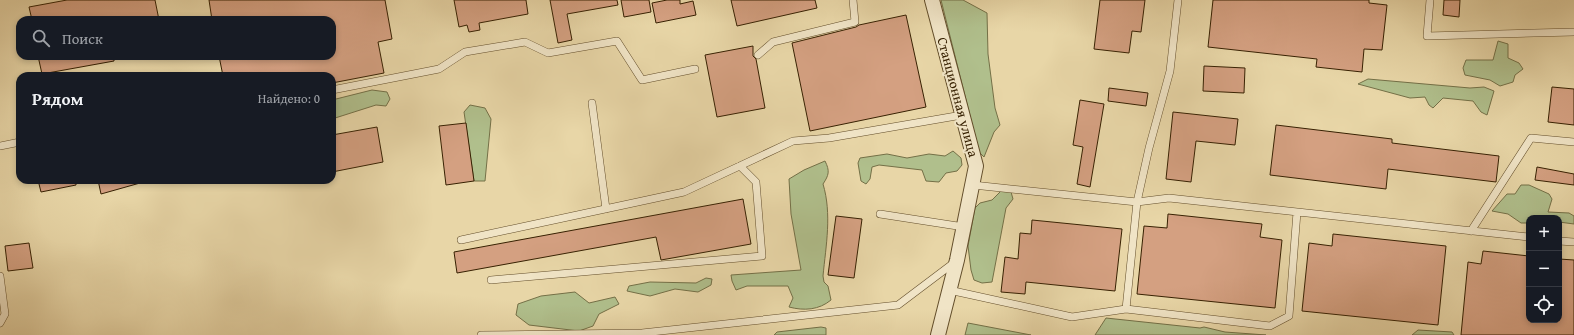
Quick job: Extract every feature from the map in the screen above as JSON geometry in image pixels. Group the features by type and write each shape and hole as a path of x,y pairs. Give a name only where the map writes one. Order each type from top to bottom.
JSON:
{"street":[{"name":"Станционная улица","path":"932,0 976,166 957,260 938,335"}],"lane":[{"path":"758,55 773,42 855,22 853,0"},
{"path":"1126,309 1137,202 1149,148 1170,71 1178,0"},
{"path":"1430,0 1427,36 1574,32"},
{"path":"336,89 439,69 465,52 525,42 548,53 617,41 642,80 695,69"},
{"path":"592,103 606,208"},
{"path":"461,240 684,192 793,141 829,138 962,115"},
{"path":"1471,231 1531,138 1574,142"},
{"path":"0,146 16,143"},
{"path":"491,280 762,256 756,182 740,166"},
{"path":"972,185 1137,202 1169,198 1526,237"},
{"path":"949,290 1072,317 1126,309 1270,326 1289,316 1297,212"},
{"path":"880,214 964,227"},
{"path":"1562,241 1574,242"},
{"path":"481,335 641,334 898,305 957,260"},
{"path":"0,276 5,314 0,323"}],"green space":[{"path":"941,0 963,0 987,13 988,54 995,108 1000,125 994,132 984,157 979,152"},
{"path":"1498,41 1508,44 1508,58 1519,63 1523,69 1515,75 1513,82 1500,86 1490,80 1465,75 1463,68 1466,60 1493,60"},
{"path":"1368,79 1470,88 1484,87 1494,91 1487,115 1481,112 1473,101 1443,98 1433,108 1429,105 1425,97 1410,98 1358,84"},
{"path":"372,90 387,92 390,99 386,106 376,105 336,118 336,99"},
{"path":"470,105 485,108 491,119 485,181 474,181 464,112"},
{"path":"953,151 961,158 962,165 957,171 946,173 939,182 926,181 922,170 879,165 872,167 870,179 866,184 861,181 858,163 860,158 887,154 907,158 929,154 945,156"},
{"path":"825,161 828,168 828,173 823,184 826,195 828,218 823,276 824,282 828,286 831,300 816,308 800,309 789,307 793,298 788,286 747,286 736,290 731,275 801,270 791,214 789,179 804,170"},
{"path":"1521,185 1529,185 1549,194 1552,199 1548,212 1569,213 1574,216 1574,224 1562,222 1562,215 1526,215 1526,223 1521,223 1508,214 1492,211 1507,194 1515,194"},
{"path":"1002,190 1011,192 1013,199 1006,208 992,282 982,283 974,280 971,270 968,246 975,208 980,203 992,200"},
{"path":"706,278 712,279 711,285 698,292 675,289 650,296 627,291 629,286 650,282 696,283"},
{"path":"575,292 589,303 615,297 619,304 599,314 593,326 579,331 529,325 516,315 518,304 541,296"},
{"path":"1106,318 1200,328 1204,327 1225,332 1266,335 1095,335"},
{"path":"968,323 1031,335 965,335"},
{"path":"821,327 826,328 826,335 774,335 777,332"},
{"path":"1418,330 1452,332 1454,335 1412,335"}],"building":[{"path":"67,0 155,0 158,16 31,16 29,7"},
{"path":"209,0 385,0 392,39 378,42 384,73 336,82 336,72 222,72 220,60 336,60 336,16 211,16"},
{"path":"454,0 526,0 528,14 479,23 480,30 469,32 467,25 459,27"},
{"path":"550,0 617,0 618,5 567,14 572,40 558,43"},
{"path":"621,0 649,0 651,12 624,17"},
{"path":"667,0 680,0 680,4 693,1 696,15 656,23 652,3"},
{"path":"731,0 815,0 817,8 737,26"},
{"path":"1100,0 1145,0 1141,32 1132,31 1129,53 1094,49"},
{"path":"1213,0 1369,0 1369,3 1387,5 1382,50 1364,49 1362,72 1316,67 1317,59 1208,47"},
{"path":"1444,0 1460,0 1459,17 1443,15"},
{"path":"906,15 926,107 810,131 792,43 859,25"},
{"path":"753,46 753,56 756,59 765,108 717,117 705,55"},
{"path":"39,60 114,60 53,72 42,72"},
{"path":"1204,66 1245,68 1244,93 1203,91"},
{"path":"1552,87 1574,89 1574,125 1548,122"},
{"path":"1109,88 1148,93 1146,106 1108,101"},
{"path":"1080,100 1104,104 1090,187 1077,184 1083,147 1073,145"},
{"path":"1173,112 1238,119 1235,145 1196,141 1191,182 1166,179"},
{"path":"466,123 474,181 446,185 439,126"},
{"path":"1276,125 1392,139 1392,143 1499,156 1496,182 1388,169 1386,189 1270,175"},
{"path":"377,127 383,162 336,171 336,134"},
{"path":"1537,167 1574,174 1574,185 1535,180"},
{"path":"39,184 76,184 76,185 41,192"},
{"path":"99,184 136,184 101,194"},
{"path":"743,199 751,244 661,260 656,237 457,273 454,252"},
{"path":"1168,214 1262,224 1260,237 1282,240 1275,308 1137,294 1144,226 1167,228"},
{"path":"836,216 862,219 854,278 828,275"},
{"path":"1032,220 1122,229 1115,291 1026,282 1025,294 1001,292 1005,257 1018,259 1020,233 1031,234"},
{"path":"1333,234 1446,246 1438,325 1302,311 1309,243 1332,246"},
{"path":"29,243 33,268 8,271 5,246"},
{"path":"1483,251 1526,256 1526,323 1562,323 1562,259 1574,260 1574,335 1461,335 1468,262 1481,264"}]}
